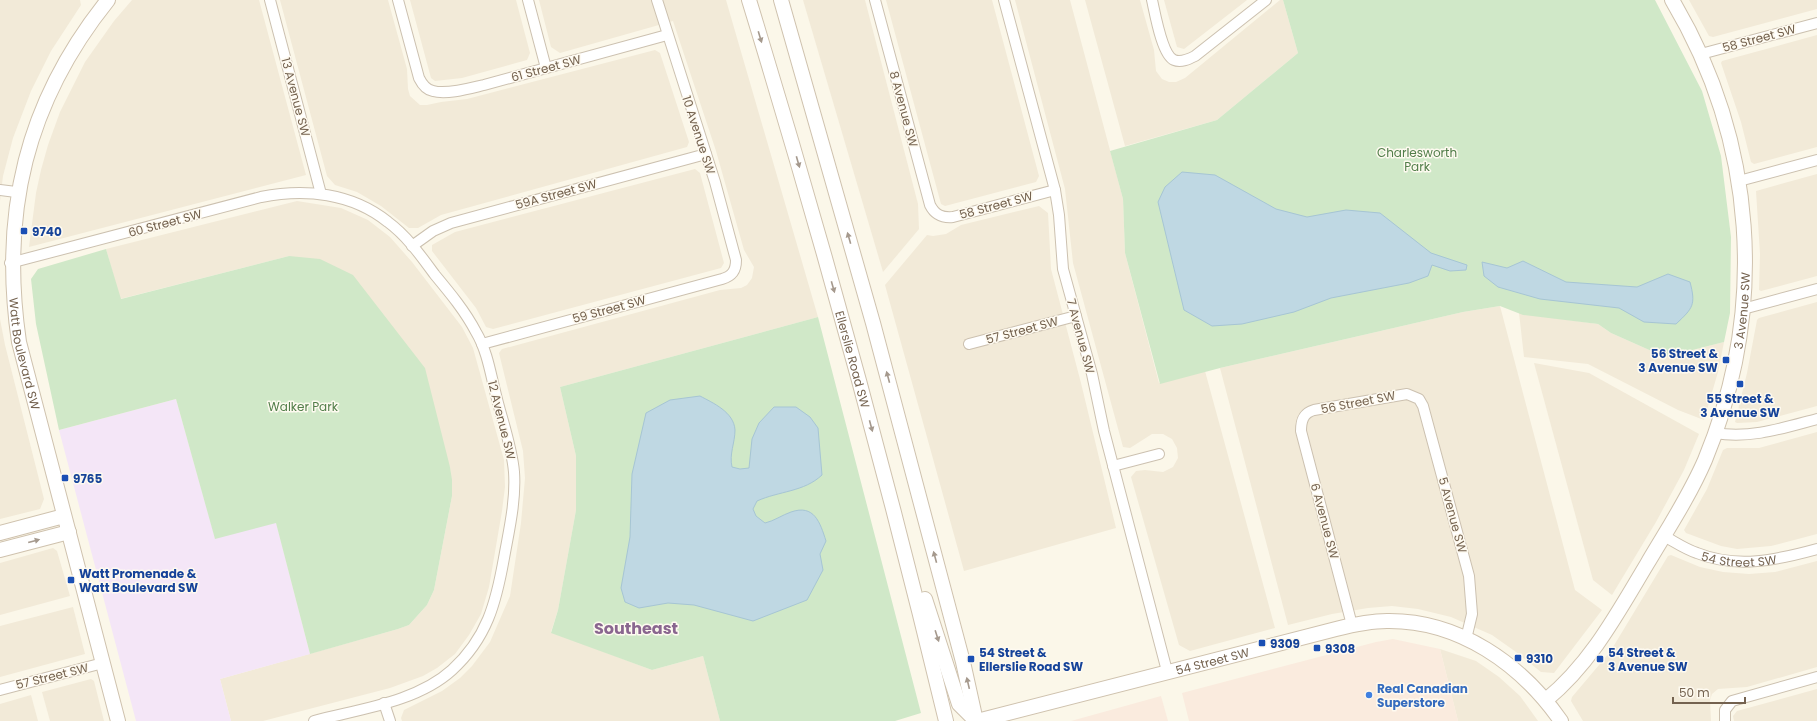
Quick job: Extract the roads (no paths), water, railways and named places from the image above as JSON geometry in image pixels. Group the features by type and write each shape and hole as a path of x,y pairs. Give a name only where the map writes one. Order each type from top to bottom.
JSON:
{"street":[{"name":"Watt Boulevard SW","path":"107,0 80,36 60,68 41,106 24,156 16,192 10,243 10,263 13,303 19,342 118,721"},
{"name":"13 Avenue SW","path":"270,0 321,194"},
{"name":"61 Street SW","path":"398,0 417,72 425,87 434,92 464,89 667,35"},
{"path":"528,0 546,68"},
{"name":"10 Avenue SW","path":"657,0 706,154 736,260 734,272"},
{"name":"Ellerslie Road SW","path":"749,0 795,150 841,315 903,547 946,721"},
{"path":"781,0 874,323 963,662 976,721"},
{"name":"8 Avenue SW","path":"875,0 930,205 938,215"},
{"name":"7 Avenue SW","path":"1004,0 1055,190 1059,215 1063,264 1113,466 1168,671"},
{"path":"1152,0 1165,49 1175,61 1188,60 1195,56 1266,0"},
{"name":"3 Avenue SW","path":"1546,700 1580,667 1599,642 1664,536 1695,480 1715,432 1731,378 1743,309 1745,248 1739,181 1725,116 1701,54 1672,0"},
{"name":"58 Street SW","path":"1701,54 1817,22"},
{"name":"59A Street SW","path":"412,246 433,231 451,222 706,154"},
{"path":"1739,181 1817,160"},
{"path":"0,190 16,192"},
{"name":"58 Street SW","path":"938,215 953,217 1055,190"},
{"name":"60 Street SW","path":"10,263 268,196 294,192 321,194"},
{"name":"12 Avenue SW","path":"321,194 350,201 376,213 398,230 462,310 482,344 511,453 514,473 512,507 499,586 488,622 470,651 443,678 419,691 384,703"},
{"name":"59 Street SW","path":"482,344 722,279 734,272"},
{"path":"1743,309 1817,289"},
{"name":"57 Street SW","path":"969,344 1076,316"},
{"name":"56 Street SW","path":"1303,417 1310,412 1321,409 1401,394 1415,396"},
{"name":"5 Avenue SW","path":"1415,396 1423,406 1469,576 1472,614 1466,639"},
{"name":"6 Avenue SW","path":"1303,417 1301,431 1352,625"},
{"path":"1715,432 1730,435 1753,435 1817,419"},
{"path":"1113,466 1159,454"},
{"path":"0,533 64,516"},
{"path":"0,550 69,532"},
{"name":"54 Street SW","path":"1664,536 1696,553 1735,562 1764,561 1817,549"},
{"path":"903,547 923,593 959,704 976,721"},
{"name":"54 Street SW","path":"976,721 1352,625 1387,621 1411,623 1437,628 1466,639 1484,648 1508,664 1536,688 1561,721"},
{"name":"57 Street SW","path":"0,690 103,663"},
{"path":"1725,721 1728,704 1735,699 1817,677"},
{"path":"314,721 384,703 390,721"}],"water":[{"path":"1182,172 1215,175 1276,209 1307,217 1346,210 1380,213 1431,253 1467,265 1466,270 1450,271 1432,265 1428,276 1409,283 1331,298 1294,312 1242,324 1212,326 1184,310 1158,202 1165,187"},
{"path":"1523,261 1566,282 1637,287 1668,274 1690,282 1693,296 1692,306 1676,324 1644,322 1619,308 1540,299 1498,287 1484,276 1482,262 1507,268"},
{"path":"700,396 727,413 734,424 735,430 731,458 732,467 740,469 749,468 752,439 759,423 774,407 796,407 810,417 818,428 822,475 807,485 757,501 753,509 756,516 765,523 799,510 805,510 815,516 826,541 820,554 823,570 807,600 753,621 694,605 668,603 639,608 625,602 621,588 630,537 632,474 646,413 670,400"}],"place":[{"name":"9740","path":"24,231"},
{"name":"56 Street & 3 Avenue SW","path":"1726,360"},
{"name":"55 Street & 3 Avenue SW","path":"1740,384"},
{"name":"9765","path":"65,478"},
{"name":"Watt Promenade & Watt Boulevard SW","path":"71,580"},
{"name":"9309","path":"1262,643"},
{"name":"9308","path":"1317,648"},
{"name":"9310","path":"1518,658"},
{"name":"54 Street & Ellerslie Road SW","path":"971,659"},
{"name":"54 Street & 3 Avenue SW","path":"1600,659"},
{"name":"Real Canadian Superstore","path":"1369,695"}],"district":[{"name":"Southeast","path":"636,628"}],"park label":[{"name":"Charlesworth Park","path":"1417,159"},
{"name":"Walker Park","path":"303,406"}]}
